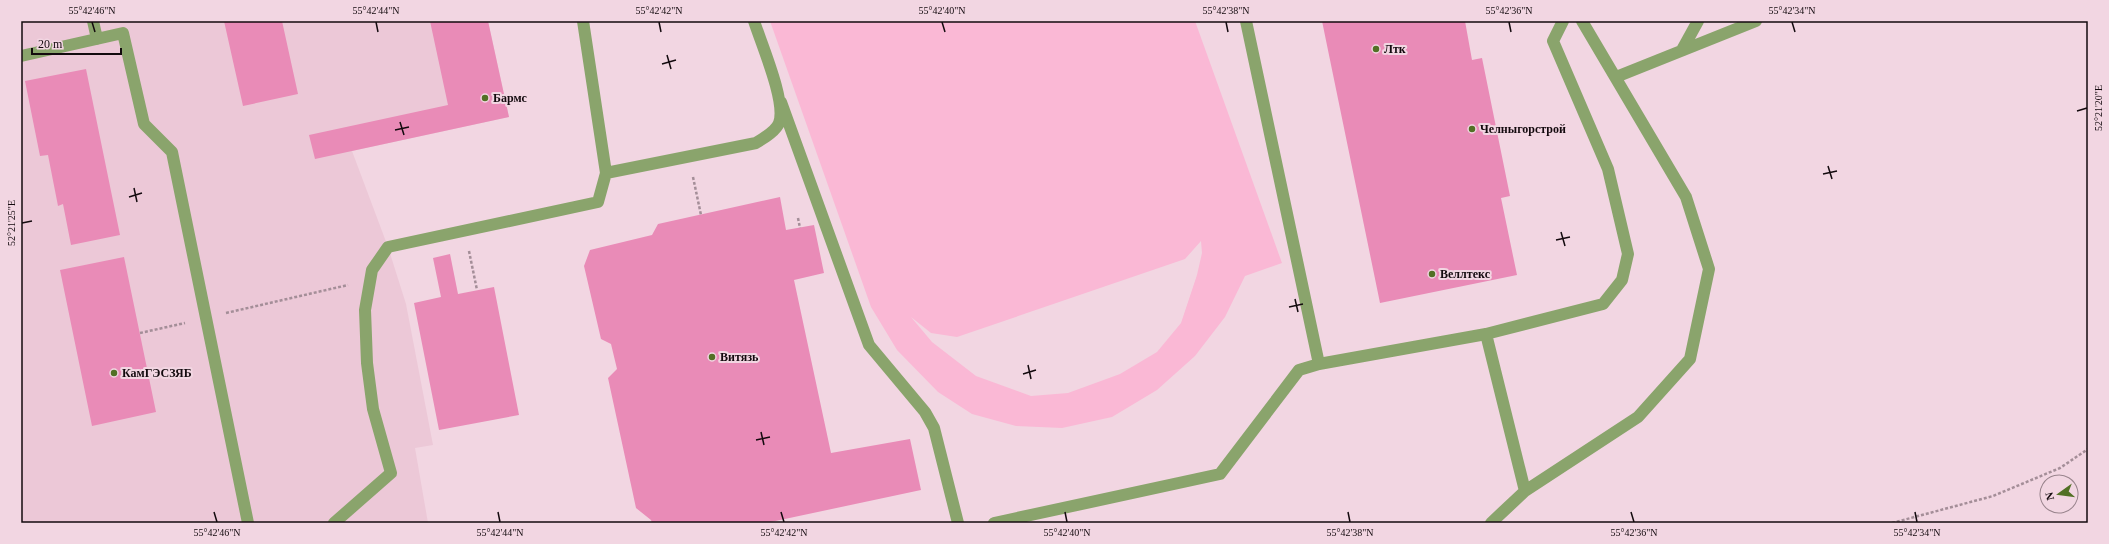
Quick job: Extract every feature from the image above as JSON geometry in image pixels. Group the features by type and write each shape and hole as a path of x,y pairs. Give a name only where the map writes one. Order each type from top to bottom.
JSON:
{"street":[{"path":"93,21 97,39"},
{"path":"334,523 391,473 373,408 367,363 366,310 372,270 388,247 598,202 606,173 583,21"},
{"path":"754,21 781,102 869,345 925,412 934,428 958,523"},
{"path":"1246,21 1319,364"},
{"path":"994,523 1220,474 1299,370 1319,364 1486,334 1603,304 1622,280 1628,254 1608,168 1553,41 1563,21"},
{"path":"1491,523 1525,491 1638,418 1690,358 1709,269 1686,197 1582,21"},
{"path":"1682,50 1698,21"},
{"path":"1616,77 1756,21"},
{"path":"21,56 124,33 144,124 172,152 248,523"},
{"path":"606,173 756,144 769,135 779,123 781,102"},
{"path":"1486,334 1525,491"}],"path":[{"path":"689,157 701,215"},
{"path":"466,231 477,290"},
{"path":"140,333 370,280"},
{"path":"1892,523 1993,496 2060,468 2088,449"}],"shaded area":[{"path":"21,21 488,21 509,117 352,151 388,247 406,304 433,445 415,448 428,523 21,523"},
{"path":"770,21 1195,21 1282,263 1245,276 1225,317 1195,356 1157,390 1112,417 1062,428 1016,426 972,414 938,392 897,350 871,307","holes":["1201,241 1202,253 1197,275 1181,323 1157,352 1120,374 1068,393 1031,396 976,376 932,342 911,317 931,333 957,337 1185,259"]}],"building":[{"path":"224,21 282,21 298,94 243,106"},
{"path":"430,21 488,21 509,117 315,159 309,135 448,105"},
{"path":"1322,21 1465,21 1472,60 1482,58 1510,196 1501,198 1517,275 1380,303"},
{"path":"86,69 120,235 71,245 63,204 58,206 48,155 40,156 25,81"},
{"name":"Витязь","path":"780,197 786,230 814,225 824,273 794,280 831,453 910,439 921,490 766,523 652,523 651,520 636,508 608,378 617,369 611,344 601,339 584,266 590,250 652,235 658,224"},
{"path":"450,254 458,294 494,287 519,415 439,430 414,303 441,297 433,258"},
{"name":"КамГЭСЗЯБ","path":"124,257 156,412 92,426 60,270"}],"place":[{"name":"Лтк","path":"1376,49"},
{"name":"Бармс","path":"485,98"},
{"name":"Челныгорстрой","path":"1472,129"},
{"name":"Веллтекс","path":"1432,274"},
{"name":"Витязь","path":"712,357"},
{"name":"КамГЭСЗЯБ","path":"114,373"}]}
